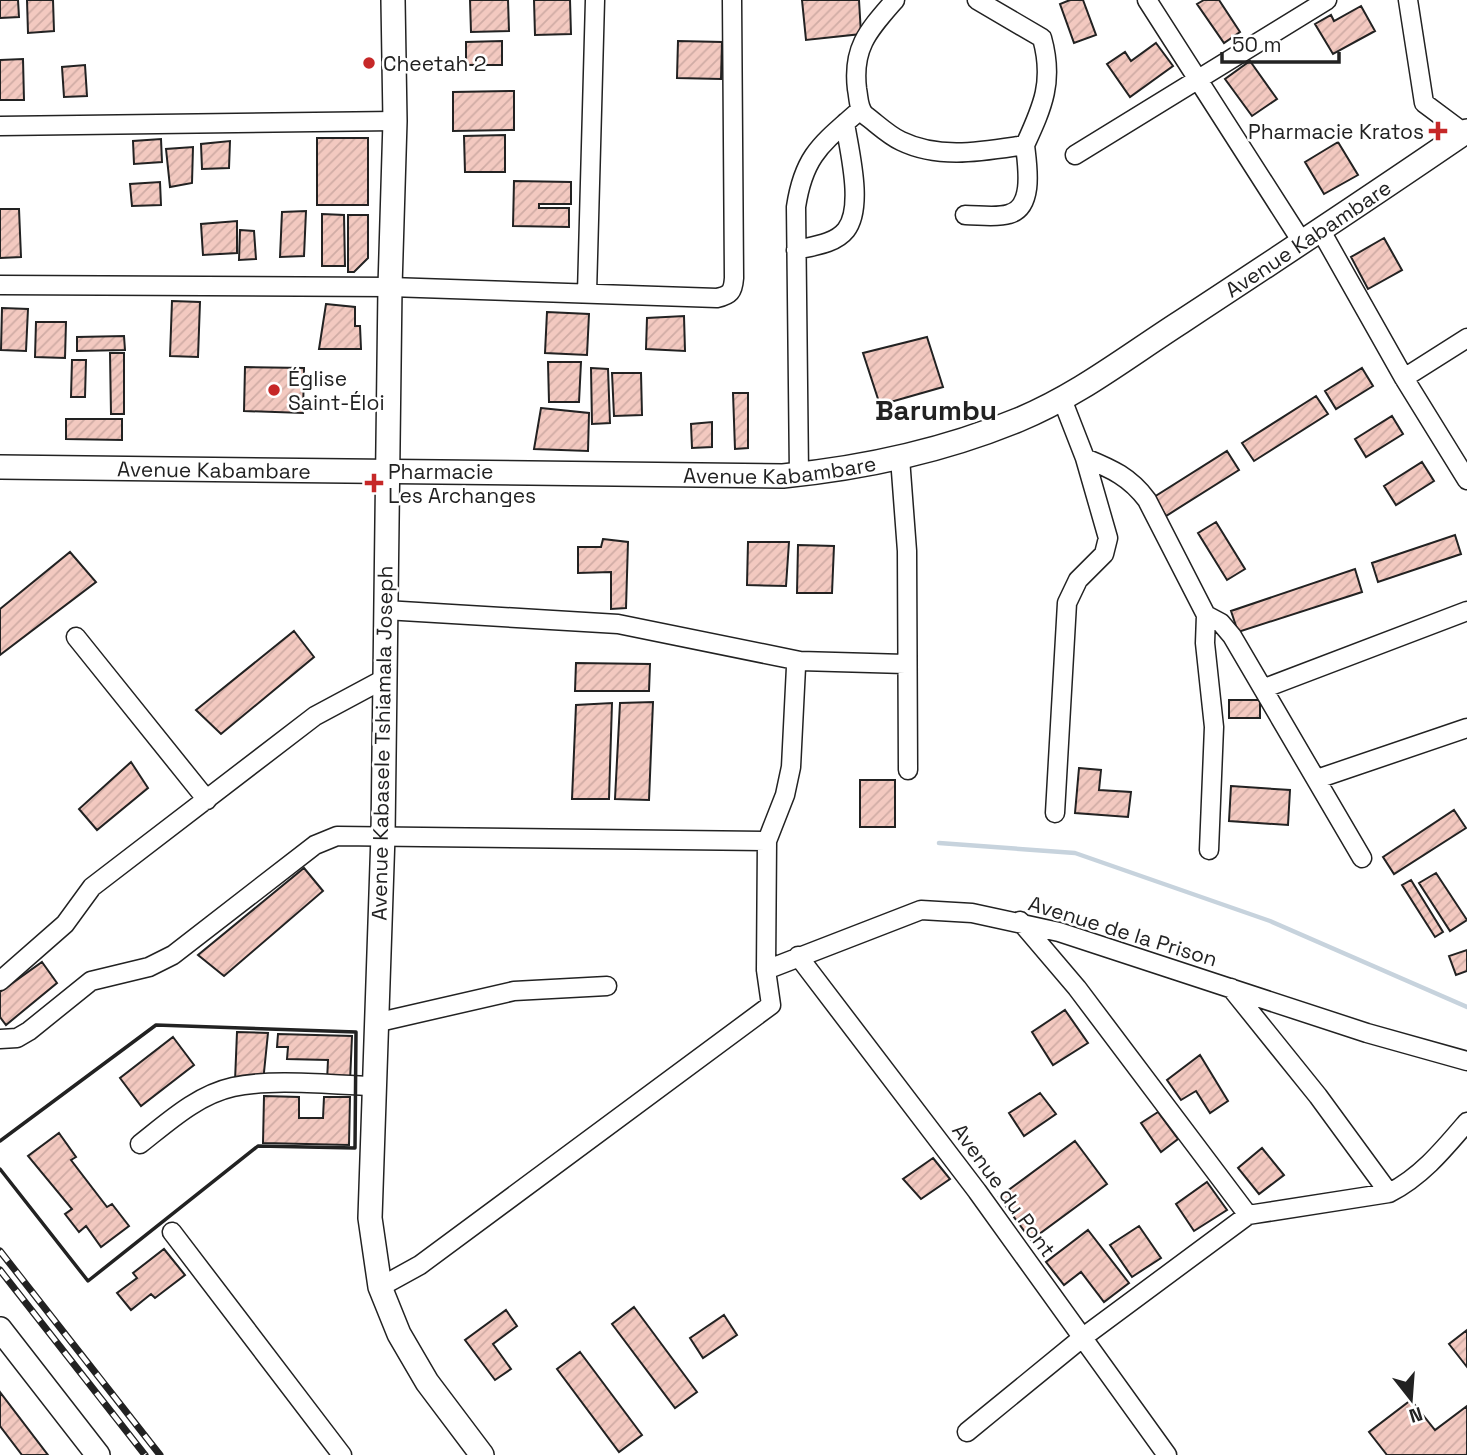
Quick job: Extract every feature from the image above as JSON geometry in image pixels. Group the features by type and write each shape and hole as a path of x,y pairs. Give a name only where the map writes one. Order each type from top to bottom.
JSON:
{"main road":[{"name":"Avenue Kabasele Tshiamala Joseph","path":"393,0 395,121 390,287 383,835 370,1218 380,1287 399,1334 427,1382 482,1455"},
{"name":"Avenue Kabambare","path":"0,467 387,470 610,476 799,474 842,470 900,458 976,436 1062,399 1312,237 1466,133"},
{"path":"0,1329 98,1455"}],"street":[{"path":"587,293 595,0"},
{"path":"0,285 390,287 717,298 731,293 734,278 732,0"},
{"path":"895,0 859,45 855,75 860,110 900,141 922,147 961,154 1025,145"},
{"path":"965,215 1010,214 1022,205 1026,191 1025,145 1047,96 1047,56 1042,38 1033,30 977,0"},
{"path":"1147,0 1198,77 1312,237 1464,469"},
{"path":"1076,155 1198,77 1328,0"},
{"path":"1408,0 1424,103 1466,133"},
{"path":"799,474 796,207 800,182 814,152 860,110"},
{"path":"0,126 395,121"},
{"path":"796,250 826,244 846,230 853,213 855,186 845,123"},
{"path":"1404,378 1467,338"},
{"path":"1055,813 1067,603 1078,580 1104,554 1108,538 1086,458 1062,399"},
{"path":"900,458 907,551 905,664 908,770"},
{"path":"1086,458 1119,472 1134,483 1147,500 1206,615 1233,636 1363,858"},
{"path":"385,610 618,624 800,661 905,664"},
{"path":"1265,688 1467,611"},
{"path":"1206,615 1205,643 1214,727 1209,849"},
{"path":"76,637 207,800"},
{"path":"380,1287 421,1265 771,1005 766,970 767,841 785,795 791,767 796,667 800,661"},
{"path":"0,981 65,924 92,887 315,716 384,679"},
{"path":"1317,779 1467,728"},
{"path":"0,1039 17,1038 29,1031 91,981 149,967 173,955 315,845 337,836 767,841"},
{"name":"Avenue de la Prison","path":"766,970 921,910 972,912 1020,922 1367,1033 1467,1061"},
{"path":"1020,922 1077,988 1248,1215"},
{"name":"Avenue du Pont","path":"798,956 977,1191 1167,1455"},
{"path":"375,1023 514,991 607,986"},
{"path":"1231,988 1318,1096 1389,1193"},
{"path":"141,1144 184,1109 232,1087 294,1083 374,1086"},
{"path":"967,1432 1082,1338 1248,1215 1389,1193 1406,1184 1467,1122"},
{"path":"172,1232 342,1455"}],"building":[{"path":"0,0 18,0 19,17 0,18"},
{"path":"27,0 53,0 54,31 28,33"},
{"path":"470,0 508,0 509,31 471,32"},
{"path":"534,0 570,0 571,34 535,35"},
{"path":"802,0 859,0 861,34 806,40"},
{"path":"1070,0 1083,0 1096,35 1074,43 1060,4"},
{"path":"1204,0 1219,0 1240,32 1224,43 1197,4"},
{"path":"1361,6 1375,31 1333,54 1315,24 1331,15 1334,21"},
{"path":"502,41 502,65 466,65 466,42"},
{"path":"678,41 722,42 721,79 677,78"},
{"path":"1156,43 1173,66 1130,97 1107,64 1125,52 1131,61"},
{"path":"23,59 24,100 0,100 0,60"},
{"path":"1250,61 1277,99 1252,116 1225,79"},
{"path":"85,65 87,96 64,97 62,67"},
{"path":"514,91 514,130 453,131 453,92"},
{"path":"505,135 505,172 465,172 464,136"},
{"path":"317,138 368,138 368,205 317,205"},
{"path":"161,139 162,162 134,164 133,141"},
{"path":"230,141 229,168 202,169 201,144"},
{"path":"1338,142 1358,175 1324,194 1305,162"},
{"path":"193,147 192,183 170,187 166,149"},
{"path":"514,181 571,182 571,204 539,204 539,208 569,208 569,227 513,226"},
{"path":"160,182 161,205 132,206 130,184"},
{"path":"0,209 19,209 21,257 0,258"},
{"path":"306,211 304,256 280,257 282,212"},
{"path":"322,214 344,215 345,266 322,266"},
{"path":"348,215 368,215 368,258 354,272 348,272"},
{"path":"237,221 237,253 203,255 201,224"},
{"path":"240,230 254,231 256,259 239,260"},
{"path":"1384,238 1402,270 1368,289 1351,257"},
{"path":"172,301 200,302 198,357 170,356"},
{"path":"326,304 355,307 355,326 360,326 361,349 319,349"},
{"path":"2,308 28,309 26,351 1,350"},
{"path":"547,312 589,314 587,355 545,353"},
{"path":"684,316 685,351 646,349 647,318"},
{"path":"36,322 66,322 65,358 35,357"},
{"path":"124,336 125,350 77,351 77,337"},
{"path":"927,337 943,387 880,405 863,353"},
{"path":"110,353 124,353 124,414 111,414"},
{"path":"72,360 86,360 85,397 71,397"},
{"path":"548,362 581,362 579,402 549,402"},
{"name":"Église Saint-Éloi","path":"245,367 304,368 303,413 244,411"},
{"path":"591,368 608,369 610,423 592,424"},
{"path":"1362,368 1373,386 1336,409 1325,391"},
{"path":"612,373 641,373 642,415 614,416"},
{"path":"733,393 748,393 748,448 735,449"},
{"path":"1316,396 1328,414 1254,461 1242,443"},
{"path":"541,408 589,413 588,451 534,449"},
{"path":"1392,416 1403,434 1366,457 1355,439"},
{"path":"66,419 122,419 122,440 66,439"},
{"path":"712,422 712,447 692,448 691,424"},
{"path":"1227,451 1239,470 1166,516 1154,497"},
{"path":"1422,462 1434,481 1396,505 1384,486"},
{"path":"1216,522 1245,569 1227,580 1198,533"},
{"path":"1455,535 1461,554 1378,582 1372,563"},
{"path":"603,539 628,542 626,608 611,609 611,572 578,573 578,547 601,547"},
{"path":"748,542 789,542 786,586 747,585"},
{"path":"798,545 834,546 832,593 797,593"},
{"path":"70,552 96,582 0,655 0,609"},
{"path":"1355,569 1362,592 1238,632 1231,611"},
{"path":"294,631 314,657 221,734 196,710"},
{"path":"576,663 650,664 649,691 575,691"},
{"path":"1229,700 1260,700 1260,718 1229,718"},
{"path":"653,702 649,800 615,799 620,703"},
{"path":"612,703 609,799 572,799 576,705"},
{"path":"131,762 148,788 97,830 79,809"},
{"path":"1079,768 1101,770 1099,790 1131,792 1128,817 1075,813"},
{"path":"860,780 895,780 895,827 860,827"},
{"path":"1231,786 1290,790 1288,825 1229,821"},
{"path":"1454,810 1466,828 1394,874 1383,857"},
{"path":"304,868 323,891 224,976 198,955"},
{"path":"1436,873 1467,920 1450,931 1419,883"},
{"path":"1411,880 1443,932 1435,937 1402,885"},
{"path":"1467,950 1467,971 1456,975 1449,956"},
{"path":"42,962 57,983 6,1025 0,1017 0,992"},
{"path":"1065,1010 1088,1043 1053,1065 1032,1032"},
{"path":"237,1032 268,1033 263,1082 235,1081"},
{"path":"278,1034 352,1036 350,1082 327,1081 328,1060 287,1059 288,1047 277,1047"},
{"path":"173,1037 194,1065 141,1106 120,1078"},
{"path":"1200,1055 1228,1101 1210,1113 1196,1091 1181,1100 1167,1080"},
{"path":"1040,1093 1056,1114 1024,1136 1009,1113"},
{"path":"264,1096 299,1097 299,1118 323,1118 324,1097 350,1097 349,1145 263,1143"},
{"path":"1158,1112 1178,1139 1161,1152 1141,1123"},
{"path":"59,1133 76,1157 71,1160 107,1207 112,1204 129,1226 101,1247 86,1226 79,1232 65,1214 72,1209 28,1156"},
{"path":"1075,1141 1107,1184 1031,1240 999,1197"},
{"path":"1262,1148 1284,1175 1259,1194 1238,1168"},
{"path":"933,1158 950,1179 921,1199 903,1179"},
{"path":"1207,1182 1227,1210 1194,1231 1176,1204"},
{"path":"1139,1226 1161,1258 1132,1277 1110,1245"},
{"path":"1088,1230 1129,1283 1104,1302 1081,1272 1064,1285 1046,1262"},
{"path":"164,1249 185,1275 155,1298 151,1294 131,1310 117,1293 137,1278 133,1273"},
{"path":"634,1307 697,1392 675,1408 612,1324"},
{"path":"506,1310 517,1326 493,1344 511,1369 495,1380 465,1340"},
{"path":"724,1315 737,1335 703,1358 690,1338"},
{"path":"1467,1330 1467,1367 1449,1344"},
{"path":"580,1352 642,1435 619,1452 557,1369"},
{"path":"0,1392 48,1455 22,1455 0,1426"},
{"path":"1411,1400 1435,1430 1467,1406 1467,1455 1387,1455 1369,1432"}],"waterway":[{"path":"939,843 1075,853 1270,921 1467,1007"}],"railway":[{"path":"0,1251 160,1455"},
{"path":"0,1270 145,1455"}],"wall":[{"path":"0,1141 156,1025 356,1032 355,1148 258,1146 88,1281 0,1169"}],"place":[{"name":"Cheetah 2","path":"369,63"},
{"name":"Pharmacie Kratos","path":"1438,131"},
{"name":"Église Saint-Éloi","path":"274,390"},
{"name":"Pharmacie Les Archanges","path":"374,483"}],"district":[{"name":"Barumbu","path":"936,410"}]}
